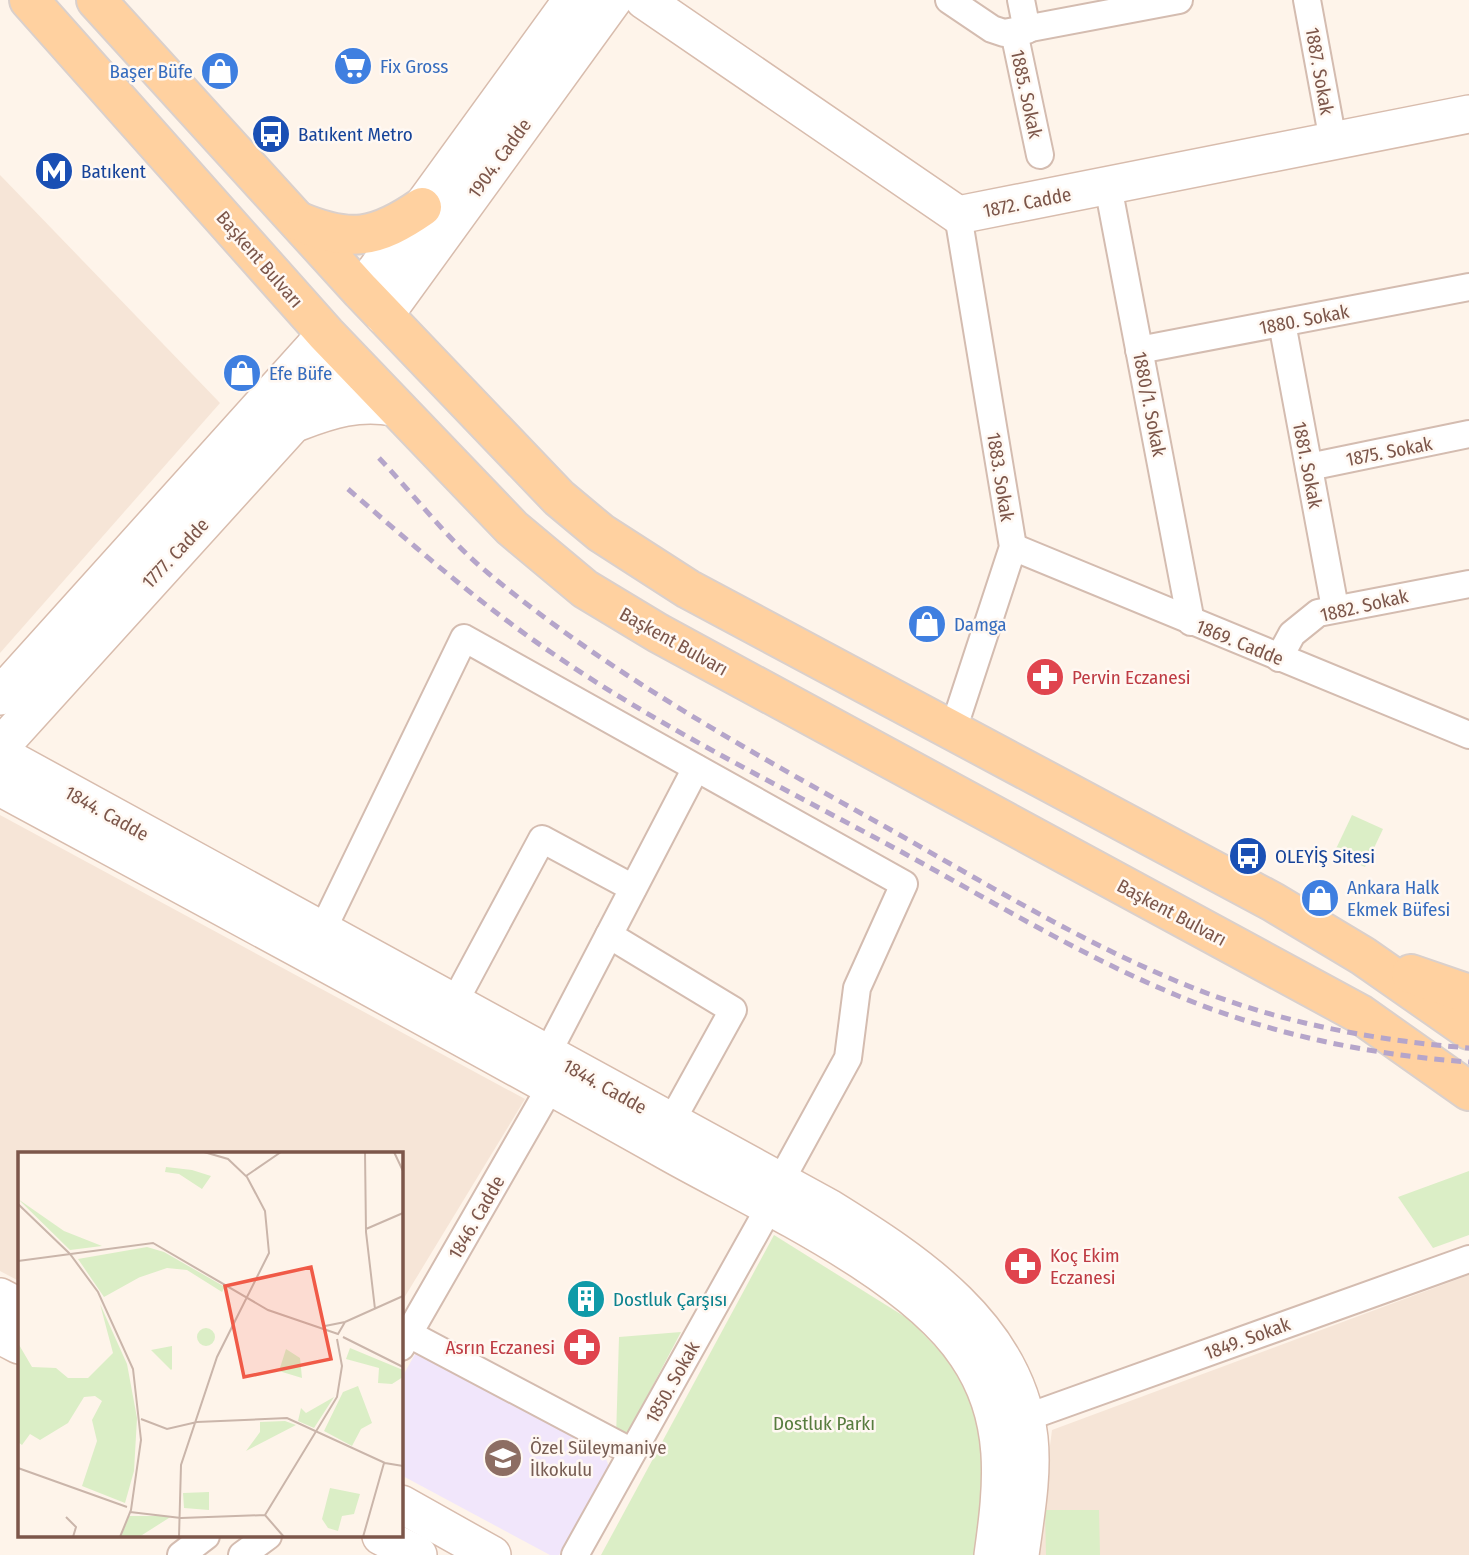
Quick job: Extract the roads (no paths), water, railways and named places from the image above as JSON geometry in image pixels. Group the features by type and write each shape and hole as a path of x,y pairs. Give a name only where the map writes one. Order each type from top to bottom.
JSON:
{"main road":[{"name":"Başkent Bulvarı","path":"29,0 338,347 535,550 607,604 1360,1014 1469,1091"},
{"path":"96,0 373,304 559,498 601,533 656,571 952,733 1210,867 1363,957 1469,1030"},
{"path":"297,221 340,235 365,236 397,225 422,207"},
{"path":"338,347 373,304"},
{"path":"1363,957 1469,994"}],"street":[{"name":"1904. Cadde","path":"373,304 422,207 572,0"},
{"name":"1904. Cadde","path":"373,304 613,0"},
{"name":"1872. Cadde","path":"644,0 958,215 1469,114"},
{"path":"949,0 997,32 1020,31 1167,1"},
{"name":"1885. Sokak","path":"1021,0 1020,31 1040,155"},
{"name":"1887. Sokak","path":"1307,0 1333,141"},
{"name":"1880/1. Sokak","path":"1108,186 1191,622"},
{"name":"1883. Sokak","path":"952,733 1013,547 958,215"},
{"name":"1880. Sokak","path":"1139,350 1469,287"},
{"name":"1881. Sokak","path":"1282,323 1335,608"},
{"name":"1777. Cadde","path":"0,747 294,424 338,347"},
{"name":"1777. Cadde","path":"0,696 338,347"},
{"path":"294,424 359,403 394,407"},
{"name":"1875. Sokak","path":"1309,467 1469,435"},
{"name":"1869. Cadde","path":"1013,547 1469,735"},
{"name":"1882. Sokak","path":"1279,658 1292,634 1303,622 1335,608 1469,584"},
{"path":"322,931 464,638 696,768"},
{"name":"1844. Cadde","path":"0,754 454,1003 554,1068 774,1195 900,1253 951,1296 990,1339 1011,1376 1026,1418 1030,1467 1020,1555"},
{"name":"1846. Cadde","path":"405,1341 554,1068 608,935 696,768"},
{"name":"1850. Sokak","path":"575,1555 848,1058 852,1010 857,988 904,884 696,768"},
{"name":"1844. Cadde","path":"0,787 554,1068 671,1122 898,1286 941,1324 968,1356 990,1399 1001,1438 1002,1493 993,1555"},
{"path":"454,1003 542,839 633,888"},
{"path":"608,935 733,1010 671,1122"},
{"name":"1849. Sokak","path":"1026,1418 1469,1259"},
{"path":"0,1297 18,1306"},
{"path":"0,1335 18,1344"},
{"path":"405,1341 632,1452"},
{"path":"402,1505 492,1555"},
{"path":"181,1555 203,1538"},
{"path":"242,1555 265,1538"},
{"path":"385,1538 418,1555"}],"railway":[{"path":"379,458 473,560 577,641 671,703 768,761 1077,934 1164,976 1272,1015 1370,1036 1469,1048"},
{"path":"348,489 473,595 593,680 722,756 1070,945 1176,995 1247,1021 1357,1048 1469,1062"}],"place":[{"name":"Fix Gross","path":"353,66"},
{"name":"Başer Büfe","path":"220,71"},
{"name":"Batıkent Metro","path":"271,134"},
{"name":"Batıkent","path":"54,171"},
{"name":"Efe Büfe","path":"242,373"},
{"name":"Damga","path":"927,624"},
{"name":"Pervin Eczanesi","path":"1045,677"},
{"name":"OLEYİŞ Sitesi","path":"1248,856"},
{"name":"Ankara Halk Ekmek Büfesi","path":"1320,898"},
{"name":"Koç Ekim Eczanesi","path":"1023,1266"},
{"name":"Dostluk Çarşısı","path":"586,1299"},
{"name":"Asrın Eczanesi","path":"582,1347"},
{"name":"Özel Süleymaniye İlkokulu","path":"503,1458"}],"park label":[{"name":"Dostluk Parkı","path":"824,1423"}]}
